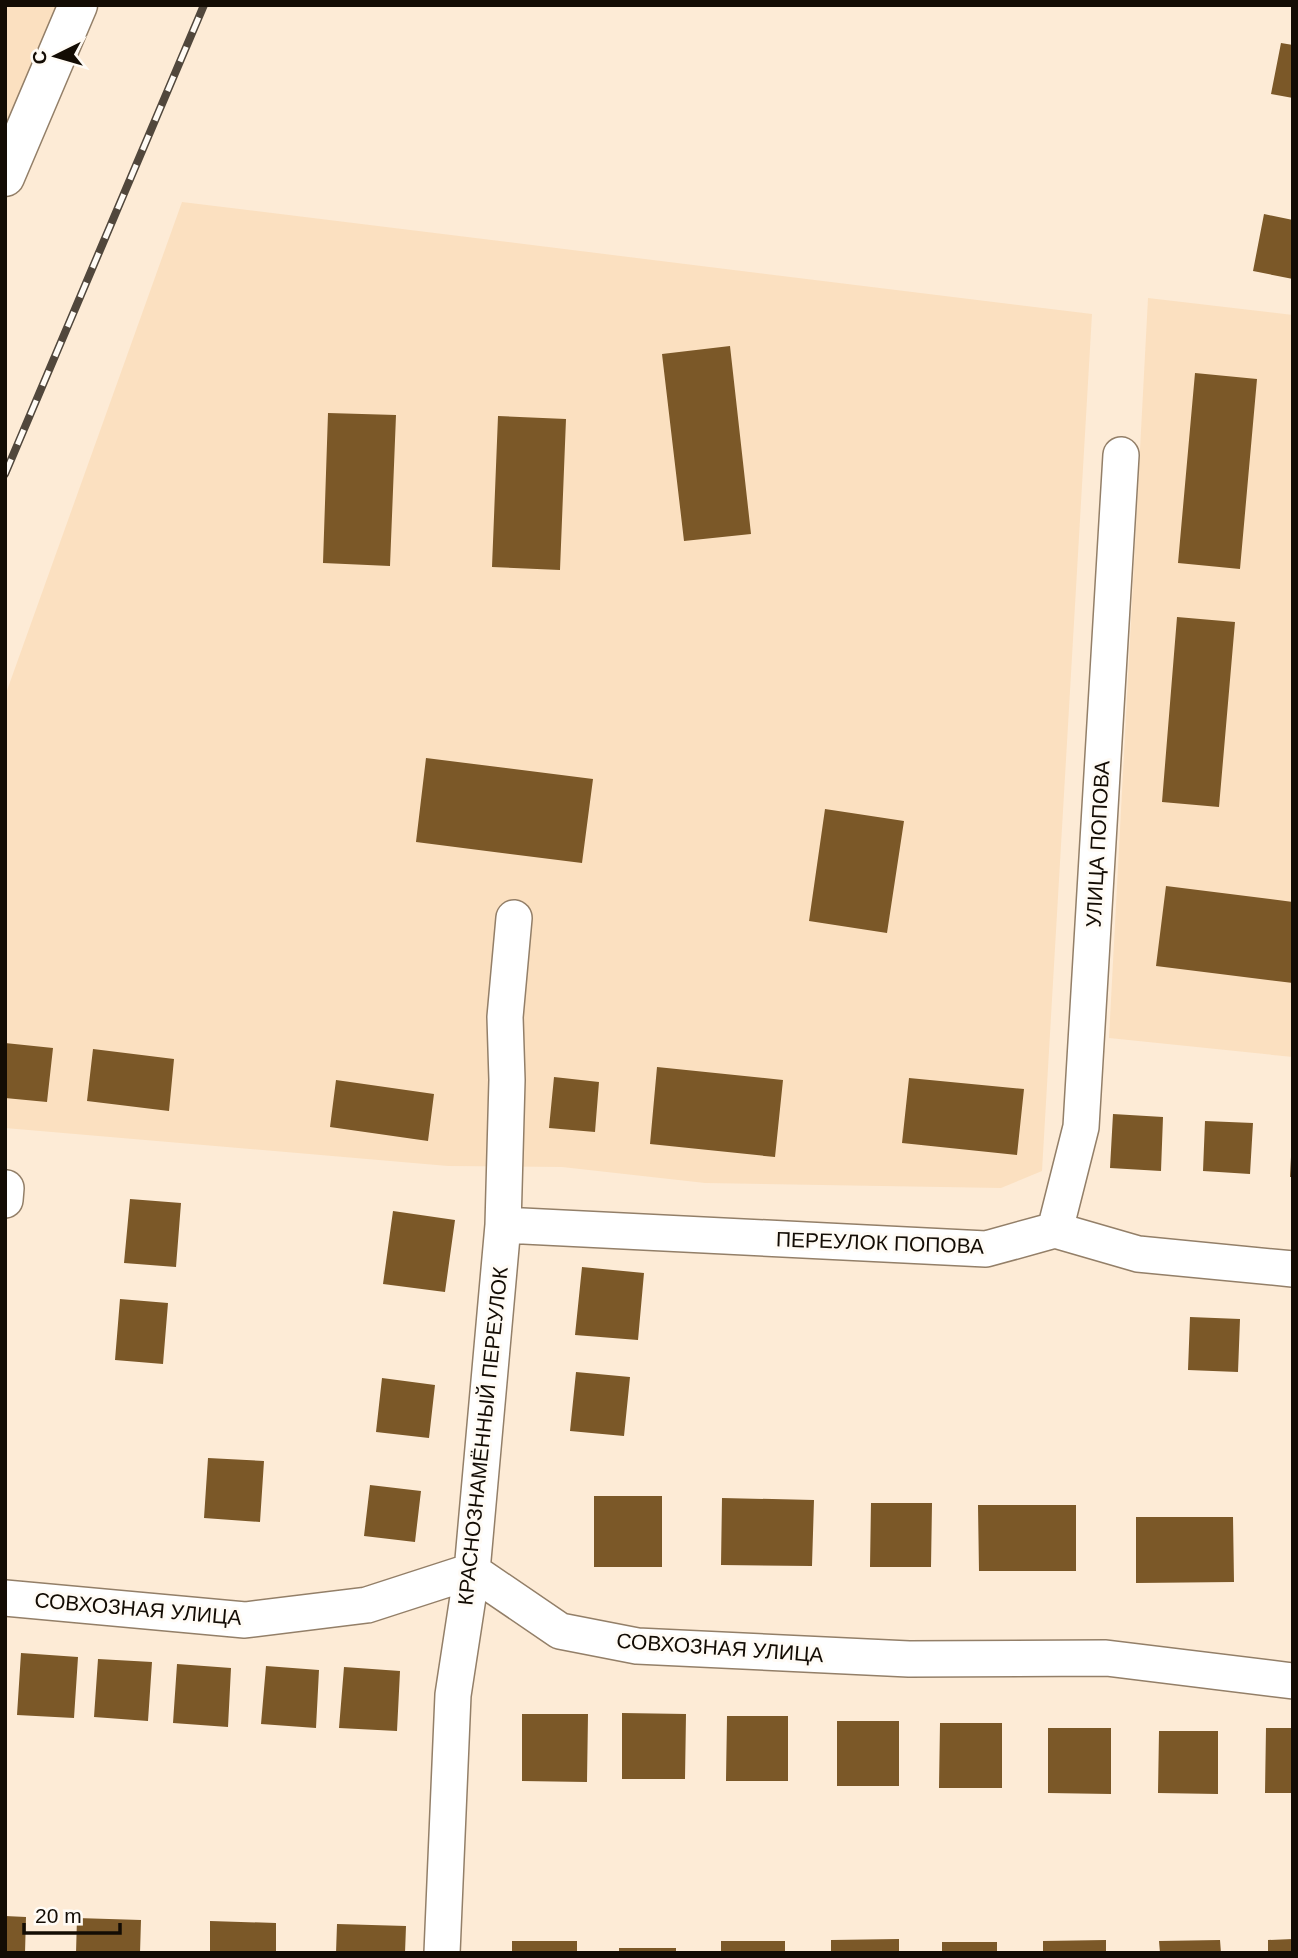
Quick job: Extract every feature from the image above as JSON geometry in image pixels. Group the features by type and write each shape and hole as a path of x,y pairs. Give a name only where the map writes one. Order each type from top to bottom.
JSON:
{"street":[{"path":"5,177 78,5"},
{"name":"УЛИЦА ПОПОВА","path":"1055,1230 1081,1127 1121,455"},
{"name":"КРАСНОЗНАМЁННЫЙ ПЕРЕУЛОК","path":"442,1953 453,1695 472,1571 503,1225 507,1080 505,1017 514,918"},
{"name":"ПЕРЕУЛОК ПОПОВА","path":"503,1225 986,1249 1055,1230"},
{"path":"1055,1230 1138,1254 1293,1269"},
{"name":"СОВХОЗНАЯ УЛИЦА","path":"5,1598 245,1620 367,1605 472,1571 560,1631 637,1646 909,1659 1106,1658 1293,1681"}],"shaded area":[{"path":"5,5 59,5 5,124"},
{"path":"182,202 1092,314 1042,1171 1001,1188 705,1183 562,1167 448,1166 5,1128 5,696"},
{"path":"1148,298 1293,315 1293,1057 1109,1038"}],"building":[{"path":"1281,43 1293,45 1293,98 1271,94"},
{"path":"1264,214 1293,220 1293,279 1253,271"},
{"path":"730,346 751,534 684,541 662,354"},
{"path":"1195,373 1257,379 1240,569 1178,563"},
{"path":"328,413 396,415 390,566 323,563"},
{"path":"498,416 566,419 560,570 492,567"},
{"path":"1177,617 1235,622 1219,807 1162,802"},
{"path":"426,758 593,779 582,863 416,842"},
{"path":"825,809 904,821 887,933 809,921"},
{"path":"1166,886 1293,902 1293,983 1156,966"},
{"path":"5,1043 53,1048 47,1102 5,1098"},
{"path":"93,1049 174,1059 169,1111 87,1101"},
{"path":"657,1067 783,1080 775,1157 650,1144"},
{"path":"554,1077 599,1082 595,1132 549,1128"},
{"path":"909,1078 1024,1089 1017,1155 902,1143"},
{"path":"336,1080 434,1094 428,1141 330,1127"},
{"path":"1113,1114 1163,1117 1161,1171 1110,1168"},
{"path":"1205,1121 1253,1123 1250,1174 1203,1171"},
{"path":"1293,1157 1293,1177 1290,1177"},
{"path":"130,1199 181,1203 176,1267 124,1263"},
{"path":"393,1211 455,1220 445,1292 383,1284"},
{"path":"582,1267 644,1273 638,1340 575,1335"},
{"path":"120,1299 168,1303 163,1364 115,1360"},
{"path":"1190,1317 1240,1319 1238,1372 1188,1370"},
{"path":"576,1372 630,1377 624,1436 570,1431"},
{"path":"382,1378 435,1385 429,1438 376,1432"},
{"path":"208,1458 264,1461 260,1522 204,1518"},
{"path":"370,1485 421,1491 415,1542 364,1536"},
{"path":"594,1496 662,1496 662,1567 594,1567"},
{"path":"722,1498 814,1500 812,1566 721,1565"},
{"path":"871,1503 932,1503 931,1567 870,1567"},
{"path":"978,1505 1076,1505 1076,1571 979,1571"},
{"path":"1136,1517 1233,1517 1234,1582 1136,1583"},
{"path":"21,1653 78,1657 74,1718 17,1715"},
{"path":"98,1659 152,1662 148,1721 94,1717"},
{"path":"177,1664 231,1668 228,1727 173,1723"},
{"path":"266,1666 319,1670 316,1728 261,1724"},
{"path":"344,1667 400,1671 397,1731 339,1728"},
{"path":"622,1713 686,1714 685,1779 622,1779"},
{"path":"522,1714 588,1714 587,1782 522,1781"},
{"path":"727,1716 788,1716 788,1781 726,1781"},
{"path":"837,1721 899,1721 899,1786 837,1786"},
{"path":"940,1723 1002,1723 1002,1788 939,1788"},
{"path":"1048,1728 1111,1728 1111,1794 1048,1793"},
{"path":"1266,1728 1293,1728 1293,1793 1265,1793"},
{"path":"1159,1731 1218,1731 1218,1794 1158,1793"},
{"path":"5,1916 26,1917 25,1953 5,1953"},
{"path":"77,1918 141,1920 140,1953 76,1953"},
{"path":"210,1921 276,1923 276,1953 210,1953"},
{"path":"337,1924 406,1926 405,1953 336,1953"},
{"path":"899,1939 899,1953 831,1953 831,1940"},
{"path":"1293,1939 1293,1953 1268,1953 1268,1940"},
{"path":"1106,1940 1106,1953 1043,1953 1043,1941"},
{"path":"1220,1940 1221,1953 1160,1953 1159,1941"},
{"path":"512,1941 577,1941 577,1953 512,1953"},
{"path":"721,1941 785,1941 785,1953 721,1953"},
{"path":"942,1942 997,1942 997,1953 942,1953"},
{"path":"619,1948 676,1948 676,1953 619,1953"}],"railway":[{"path":"5,474 204,5"}]}
